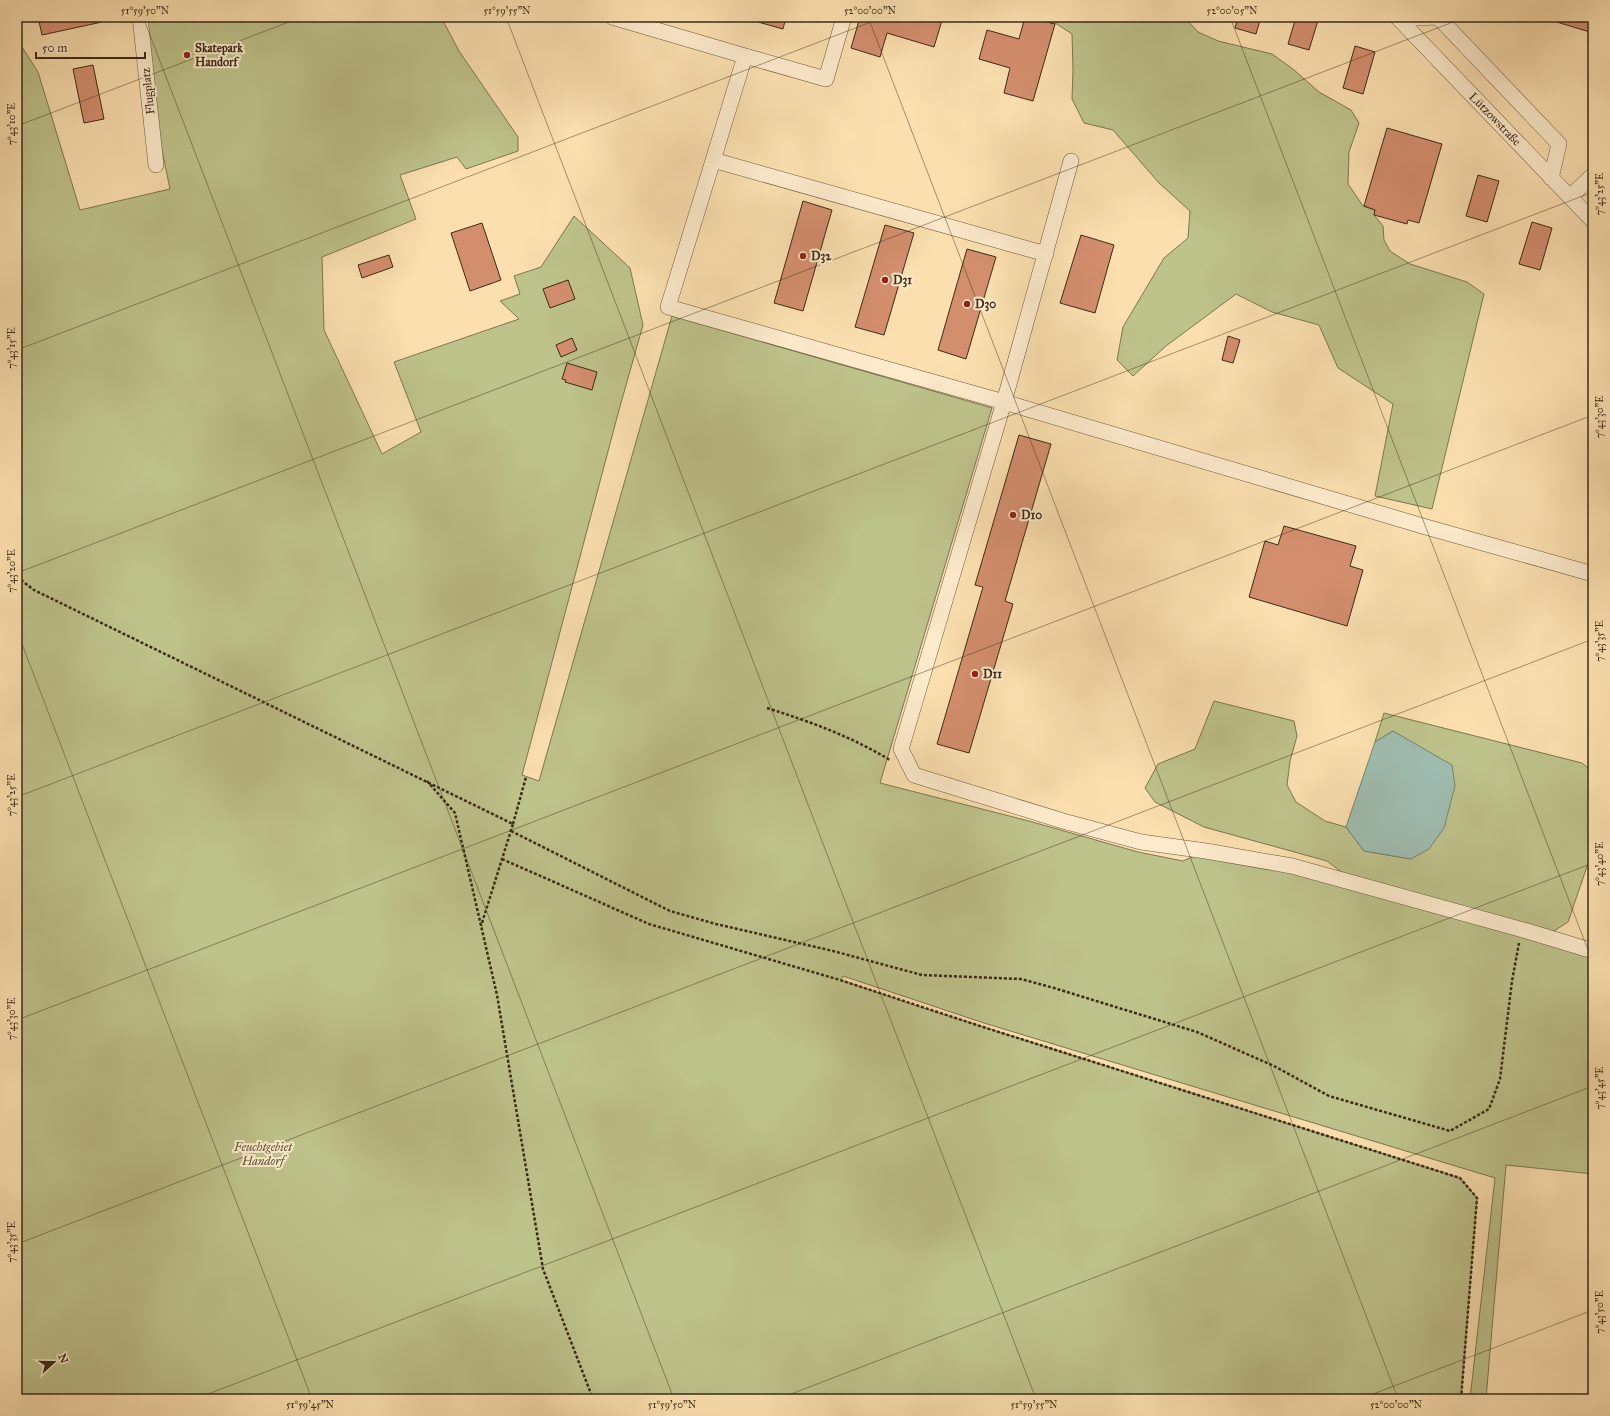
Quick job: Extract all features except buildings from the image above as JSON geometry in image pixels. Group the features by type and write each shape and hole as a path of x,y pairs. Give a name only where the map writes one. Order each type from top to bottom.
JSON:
{"street":[{"name":"Flugplatz","path":"140,17 156,166"},
{"path":"612,17 826,79 844,17"},
{"path":"1398,18 1437,17 1559,144 1551,178"},
{"name":"Lützowstraße","path":"1398,18 1551,178 1592,218"},
{"path":"745,56 668,307 1004,402 1426,527 1593,574"},
{"path":"713,160 1046,254"},
{"path":"1071,160 1004,402 901,749 914,775 1063,821 1141,842 1206,851 1292,866 1522,929 1593,951"},
{"path":"1570,197 1593,175"}],"path":[{"path":"17,577 34,590 514,824"},
{"path":"767,708 821,725 872,749 914,775"},
{"path":"482,926 502,858 514,824 526,777"},
{"path":"425,780 455,813 497,995 543,1269 593,1399"},
{"path":"511,831 670,911 716,924 833,951 922,975 1021,979 1054,988 1197,1032 1274,1066 1329,1096 1450,1131 1489,1109 1500,1079 1512,981 1522,929"},
{"path":"502,858 649,924 840,980 983,1027 1460,1178 1477,1198 1461,1399"}],"green space":[{"name":"Feuchtgebiet Handorf","path":"144,17 441,17 459,51 518,137 518,151 466,169 457,157 400,175 416,219 322,257 324,330 382,454 421,432 394,362 519,319 500,301 520,294 514,276 541,267 574,216 630,268 643,325 522,775 539,781 672,316 992,408 880,783 1029,821 1138,852 1183,861 1206,851 1365,885 1340,871 1327,861 1204,827 1155,802 1145,788 1158,764 1195,749 1214,701 1294,721 1297,736 1290,761 1287,785 1296,802 1325,821 1346,827 1364,851 1411,859 1393,731 1375,742 1384,713 1582,763 1593,772 1593,849 1568,922 1546,936 1593,951 1593,1174 1506,1165 1486,1399 1470,1399 1495,1178 984,1023 843,976 841,980 917,1006 1460,1178 1477,1198 1461,1399 17,1399 17,39 38,72 80,210 170,189 158,131"},
{"path":"1031,17 1184,17 1198,32 1218,41 1272,54 1293,69 1319,92 1351,110 1359,123 1349,152 1348,184 1363,206 1375,210 1374,215 1383,226 1384,240 1390,251 1410,264 1467,282 1484,294 1432,509 1375,496 1393,404 1338,368 1319,325 1272,312 1236,294 1166,346 1133,376 1117,360 1123,327 1164,258 1188,238 1190,211 1159,183 1113,130 1084,123 1072,99 1072,34 1057,24"}],"shaded area":[{"path":"1393,731 1452,765 1455,786 1444,828 1429,849 1411,859 1364,851 1346,827 1375,742"}],"place":[{"name":"Skatepark Handorf","path":"187,55"},
{"name":"D32","path":"803,256"},
{"name":"D31","path":"885,280"},
{"name":"D30","path":"967,304"},
{"name":"D10","path":"1013,515"},
{"name":"D11","path":"975,674"}]}
